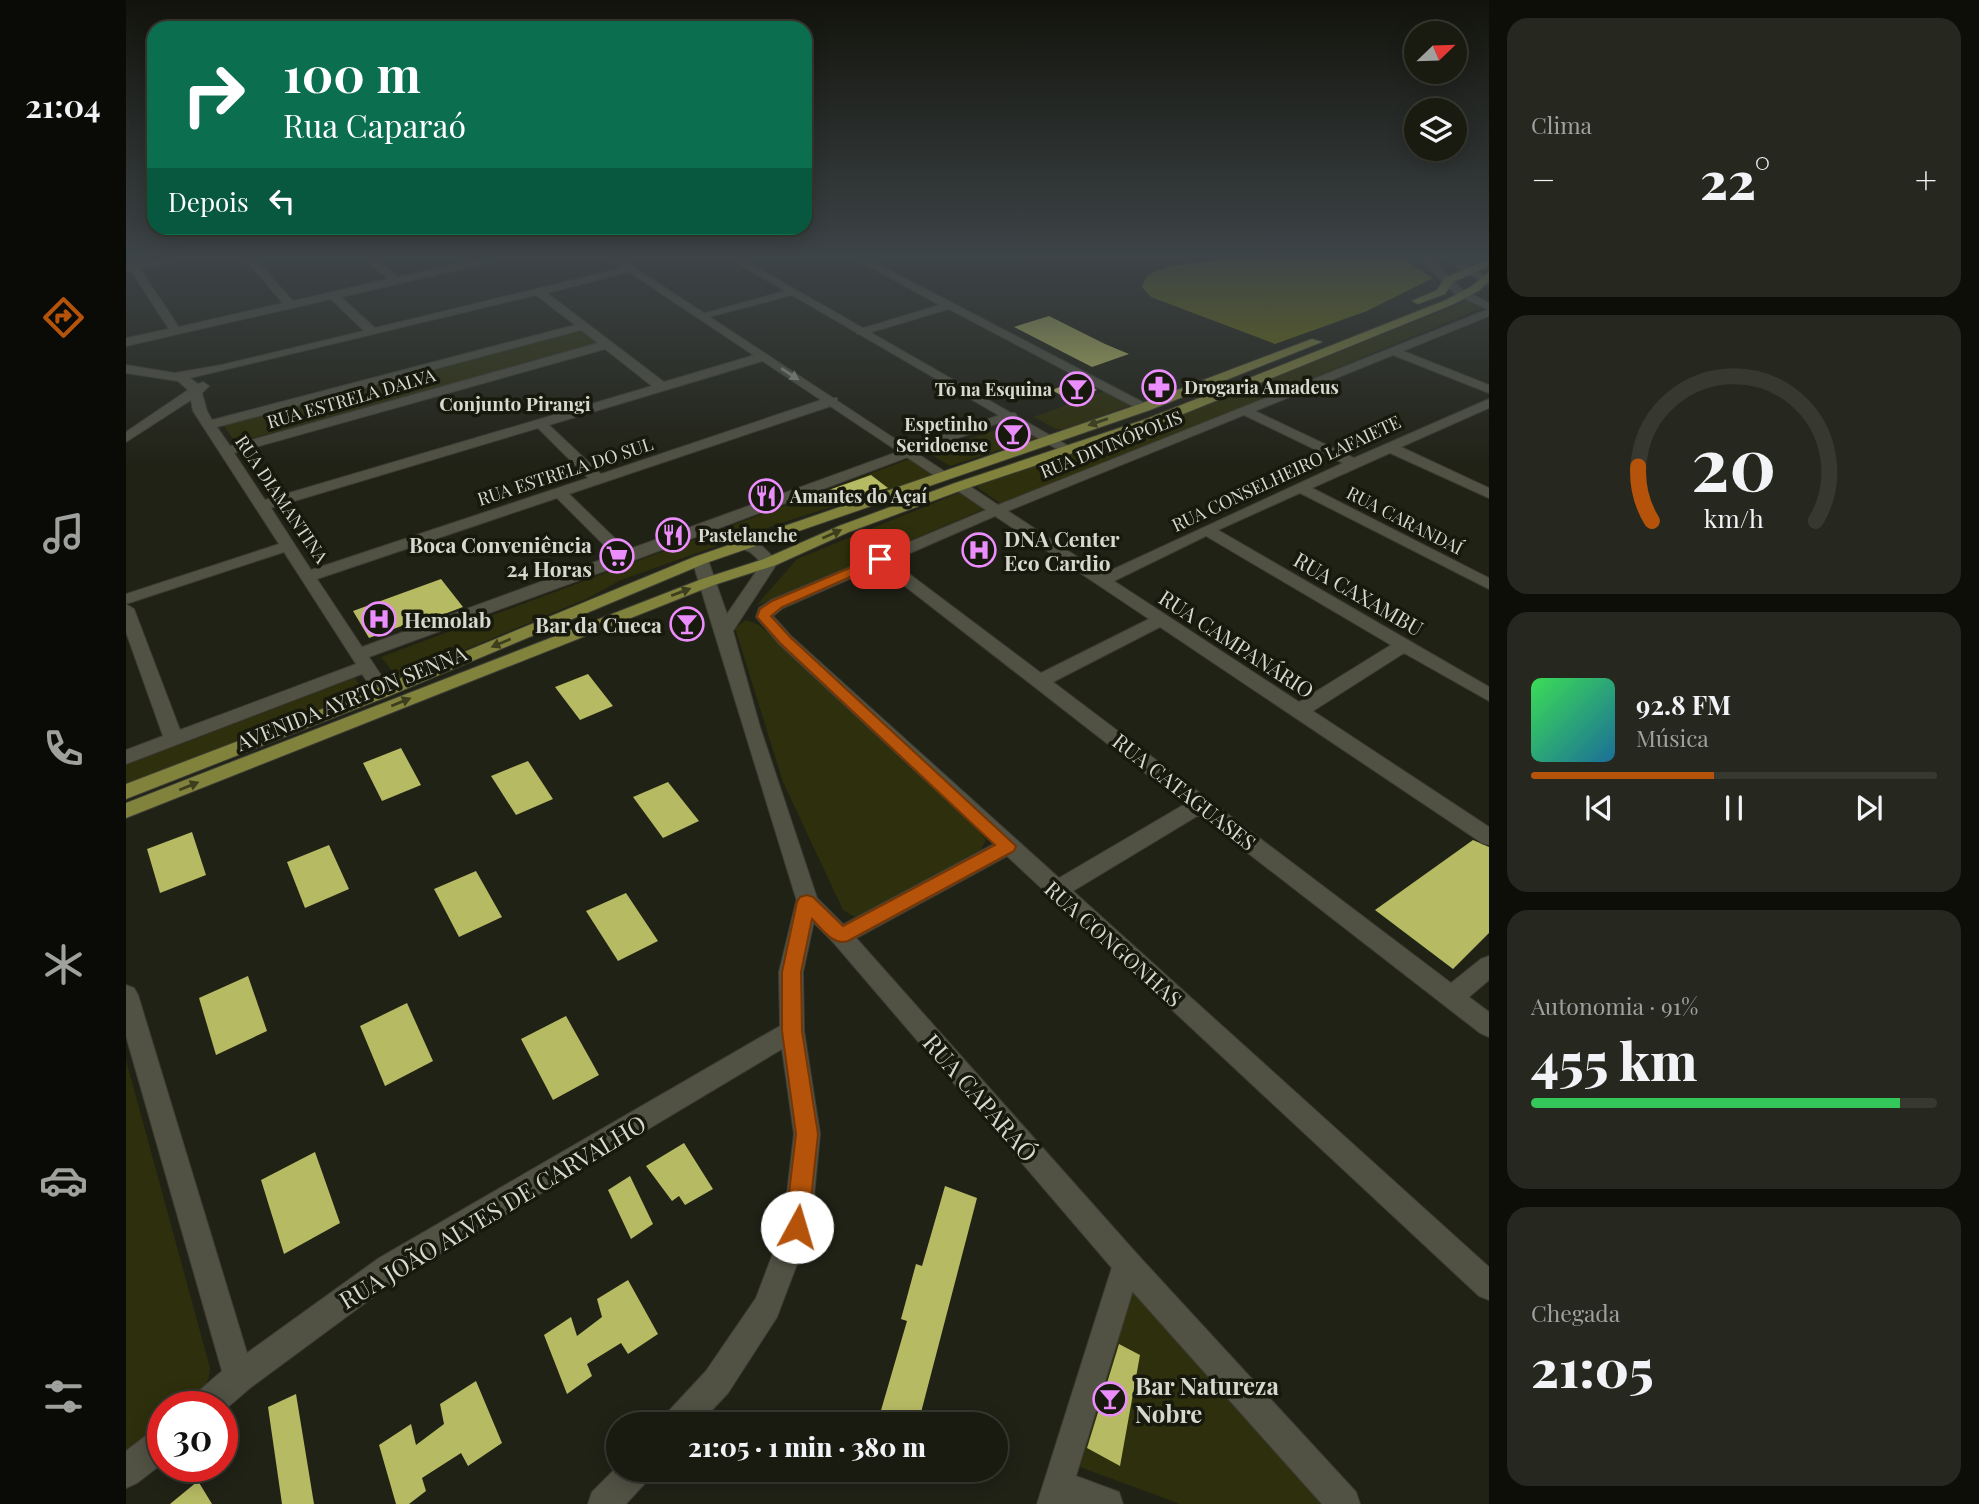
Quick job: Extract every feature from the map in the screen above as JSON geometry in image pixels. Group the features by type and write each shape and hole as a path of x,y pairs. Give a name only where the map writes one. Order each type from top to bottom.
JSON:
{"main road":[{"name":"AVENIDA AYRTON SENNA","path":"126,792 383,692 699,560 1145,407 1353,326"},
{"name":"AVENIDA AYRTON SENNA","path":"126,811 708,582 770,562 844,529 960,486 1152,422 1388,326"}],"street":[{"path":"172,326 176,331"},
{"path":"126,342 196,326"},
{"path":"366,326 371,331"},
{"path":"174,377 221,369 391,326"},
{"name":"RUA ESTRELA DALVA","path":"209,425 583,326"},
{"path":"584,326 663,388"},
{"path":"716,326 943,475"},
{"path":"853,326 1067,449"},
{"path":"862,331 878,326"},
{"path":"991,326 1145,407"},
{"name":"RUA DIVINÓPOLIS","path":"787,600 995,511 1448,326"},
{"name":"RUA ESTRELA DALVA","path":"227,451 606,345"},
{"path":"1391,350 1489,389"},
{"path":"262,506 762,357"},
{"name":"RUA DIAMANTINA","path":"126,369 174,377 192,383 200,411 383,692"},
{"path":"126,438 196,394 221,369"},
{"name":"RUA ESTRELA DO SUL","path":"309,576 832,401"},
{"name":"RUA CONSELHEIRO LAFAIETE","path":"1101,581 1206,530 1303,489 1489,403"},
{"path":"1245,411 1355,464"},
{"path":"1468,413 1489,422"},
{"path":"126,758 362,660 626,558 1010,416"},
{"path":"541,424 599,480"},
{"path":"1389,447 1489,494"},
{"name":"RUA CAMPANÁRIO","path":"960,486 1489,837"},
{"name":"RUA CARANDAÍ","path":"1303,489 1489,584"},
{"path":"560,493 626,558"},
{"name":"RUA CAXAMBU","path":"1206,530 1404,645 1484,685"},
{"path":"724,631 770,562 756,549 742,545"},
{"path":"126,599 288,546"},
{"name":"RUA CATAGUASES","path":"880,559 1489,1026"},
{"name":"RUA CAPARAÓ","path":"699,560 724,631 751,727 807,902 841,936 1127,1264 1344,1504"},
{"name":"RUA CONGONHAS","path":"787,600 765,612 767,622 1489,1286"},
{"path":"126,609 174,740"},
{"path":"1041,681 1160,620"},
{"path":"1299,711 1404,645"},
{"path":"1056,890 1201,804"},
{"path":"841,936 1008,846"},
{"path":"689,1412 717,1382 767,1307 797,1227 807,1134 792,1031 791,972 807,902"},
{"path":"1451,997 1489,966"},
{"path":"126,995 239,1377"},
{"name":"RUA JOÃO ALVES DE CARVALHO","path":"223,1391 389,1268 792,1031"},
{"path":"1107,1504 1055,1495 1127,1264"},
{"path":"126,1472 147,1455"},
{"path":"604,1504 625,1482"}],"shaded area":[{"path":"1228,326 1325,326 1275,344"},
{"path":"1403,326 1438,326 1089,472 1005,503 1000,503 978,488 979,484 1170,419"},
{"path":"581,329 598,343 235,443 224,425"},
{"path":"1108,390 1137,403 1065,429 1056,429 1034,417"},
{"path":"1019,422 1042,436 950,466 929,453"},
{"path":"912,458 937,475 796,518 621,580 586,599 398,678 381,657"},
{"path":"961,492 984,509 756,606 797,559"},
{"path":"746,620 759,625 834,691 979,831 986,840 980,851 863,922 843,910 783,782 735,628"},
{"path":"355,678 365,693 126,787 126,765"},
{"path":"126,1060 210,1368 208,1380 201,1391 147,1391 147,1439 126,1457"},
{"path":"1123,1275 1328,1504 1180,1504 1080,1467"}],"building":[{"path":"1069,326 1129,354 1092,367 1014,327"},
{"name":"Tō na Esquina","path":"1078,380 1097,390 1071,401 1052,390"},
{"path":"871,475 888,488 839,503 826,491"},
{"path":"441,579 463,607 439,616 437,613 369,638 353,611"},
{"path":"588,674 613,706 580,720 555,687"},
{"path":"401,748 421,785 382,801 363,763"},
{"path":"528,761 553,799 516,815 491,776"},
{"path":"668,782 699,821 663,838 633,797"},
{"path":"192,832 206,875 160,893 147,849"},
{"path":"1473,840 1489,847 1489,933 1453,969 1375,910"},
{"path":"329,845 349,889 305,908 287,862"},
{"path":"476,871 502,917 459,937 434,889"},
{"path":"626,893 658,941 618,961 586,911"},
{"path":"248,976 267,1031 216,1055 199,998"},
{"path":"407,1003 433,1061 385,1086 360,1026"},
{"path":"566,1016 599,1075 553,1100 521,1039"},
{"path":"684,1143 713,1189 685,1205 679,1196 672,1201 646,1166"},
{"path":"315,1152 340,1223 284,1254 261,1180"},
{"path":"630,1176 653,1224 631,1239 608,1190"},
{"path":"945,1186 977,1198 921,1412 880,1412 907,1321 901,1319 916,1264 922,1266"},
{"path":"628,1280 658,1334 628,1354 621,1343 587,1364 592,1376 567,1394 544,1335 571,1317 577,1336 602,1317 597,1299"},
{"name":"Bar Natureza Nobre","path":"1119,1344 1140,1355 1120,1466 1087,1448"},
{"path":"476,1381 502,1443 468,1466 461,1453 422,1478 426,1491 409,1504 396,1504 379,1445 411,1424 416,1445 444,1424 440,1404"},
{"path":"296,1394 314,1504 282,1504 268,1407"},
{"path":"199,1482 212,1504 170,1504"}],"place":[{"name":"Drogaria Amadeus","path":"1159,387"},
{"name":"Tō na Esquina","path":"1077,389"},
{"name":"Espetinho Seridoense","path":"1013,434"},
{"name":"Amantes do Açaí","path":"766,496"},
{"name":"Pastelanche","path":"673,535"},
{"name":"DNA Center Eco Cardio","path":"979,550"},
{"name":"Boca Conveniência 24 Horas","path":"617,556"},
{"name":"Hemolab","path":"379,619"},
{"name":"Bar da Cueca","path":"687,624"},
{"name":"Bar Natureza Nobre","path":"1110,1399"}],"district":[{"name":"Conjunto Pirangi","path":"515,403"}],"route":[{"path":"797,1227 807,1134 792,1031 791,972 807,902 841,936 1008,846 785,640 764,617 765,612 777,604 880,559"}]}
